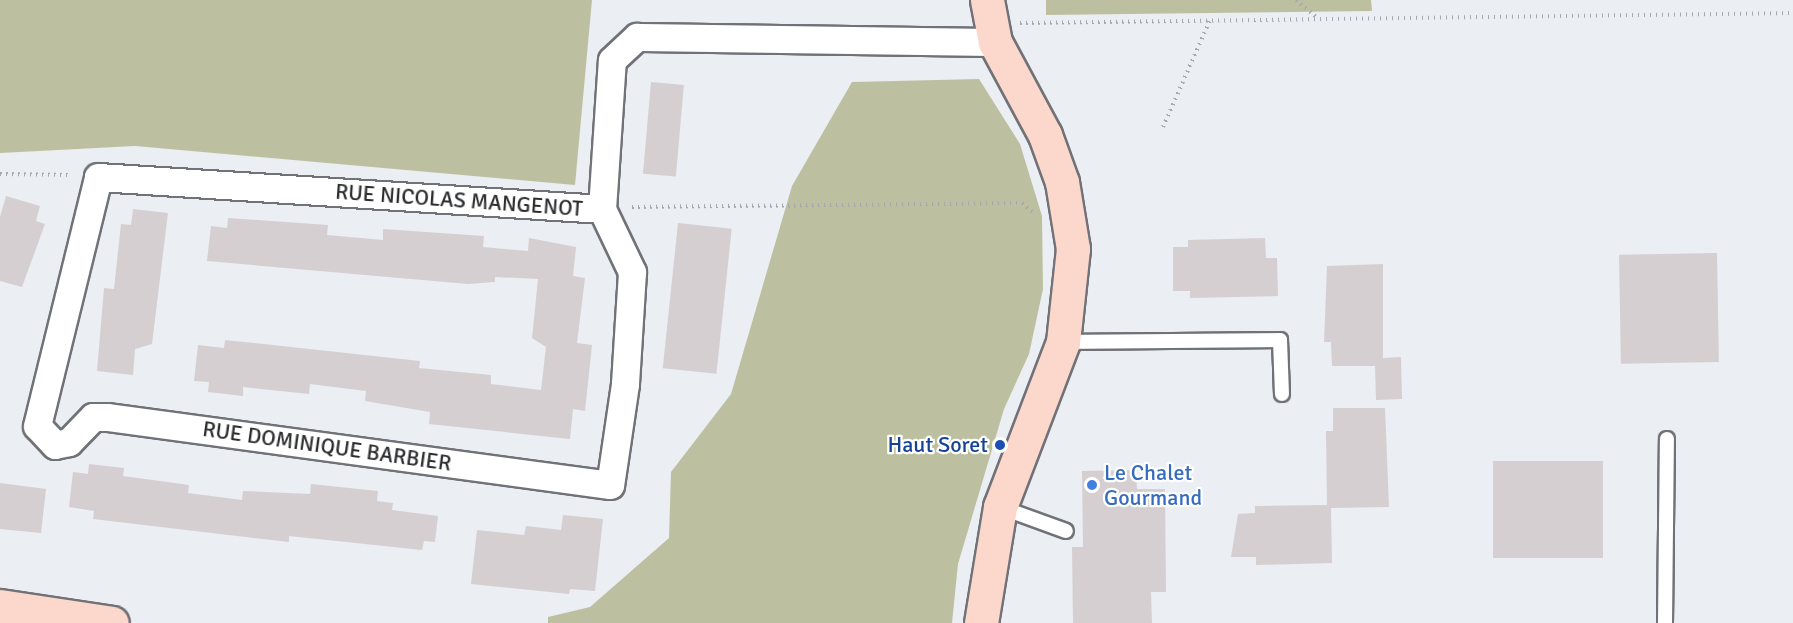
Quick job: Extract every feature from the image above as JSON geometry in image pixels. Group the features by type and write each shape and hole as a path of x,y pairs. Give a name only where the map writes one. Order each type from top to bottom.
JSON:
{"street":[{"name":"RUE NICOLAS MANGENOT","path":"98,177 602,209 612,60 637,36 990,22"},
{"path":"981,623 1000,507 1063,342 1070,306 1071,220 1045,135 990,22"},
{"name":"RUE DOMINIQUE BARBIER","path":"98,177 38,413 43,438 55,445 69,442 93,417 107,417 610,485 622,417 632,272 602,209"},
{"path":"0,606 112,623"}],"lane":[{"path":"1063,342 1280,340 1282,394"},
{"path":"1665,623 1667,439"},
{"path":"1000,507 1066,531"}],"path":[{"path":"1296,0 1320,19"},
{"path":"990,22 1793,12"},
{"path":"1163,127 1210,20"},
{"path":"0,174 98,177"},
{"path":"602,209 1022,203 1041,220 1071,220"}],"green space":[{"path":"0,0 592,0 575,185 135,146 0,153"},
{"path":"1046,0 1371,0 1372,11 1046,15"},
{"path":"979,79 1020,144 1042,216 1043,289 1029,354 1004,409 958,564 952,623 548,623 548,617 590,607 669,538 671,472 731,394 792,186 852,82"}],"building":[{"path":"651,82 684,85 676,177 643,174"},
{"path":"6,196 40,206 36,221 45,224 22,287 0,281 0,217"},
{"path":"133,209 168,213 152,344 135,349 133,375 97,371 104,288 114,289 121,224 131,225"},
{"path":"228,218 328,225 327,235 383,240 383,229 484,236 483,247 528,251 529,238 576,247 573,276 585,278 577,343 592,345 585,411 573,409 570,439 429,424 430,412 365,401 366,391 310,384 309,394 243,387 243,396 208,392 209,382 194,381 198,345 224,348 225,340 420,361 419,368 491,375 491,384 541,390 546,347 532,338 538,279 495,277 495,282 468,284 207,261 211,226 227,228"},
{"path":"678,223 732,229 716,374 663,368"},
{"path":"1265,238 1266,258 1277,258 1278,296 1190,298 1190,291 1173,291 1173,247 1188,247 1188,240"},
{"path":"1717,253 1719,362 1621,364 1619,255"},
{"path":"1383,264 1383,358 1401,357 1402,399 1376,400 1375,366 1332,366 1331,342 1324,342 1327,266"},
{"path":"1333,408 1385,408 1389,507 1331,508 1332,563 1256,565 1256,557 1231,557 1238,514 1255,513 1255,506 1327,505 1326,431 1333,431"},
{"path":"1493,461 1603,461 1603,558 1493,558"},
{"path":"89,464 124,468 123,476 189,485 188,493 242,500 243,491 310,494 311,484 378,491 377,501 393,503 392,510 438,516 435,542 424,541 422,550 289,536 289,542 93,519 94,511 69,507 73,472 88,474"},
{"path":"1136,470 1137,489 1165,489 1166,592 1151,592 1152,623 1073,623 1072,547 1083,547 1082,471"},
{"path":"0,483 46,489 41,533 0,529"},
{"path":"563,515 603,519 595,591 570,589 569,594 471,584 477,530 524,535 526,526 561,530"}],"place":[{"name":"Haut Soret","path":"1000,445"},
{"name":"Le Chalet Gourmand","path":"1092,485"}]}
